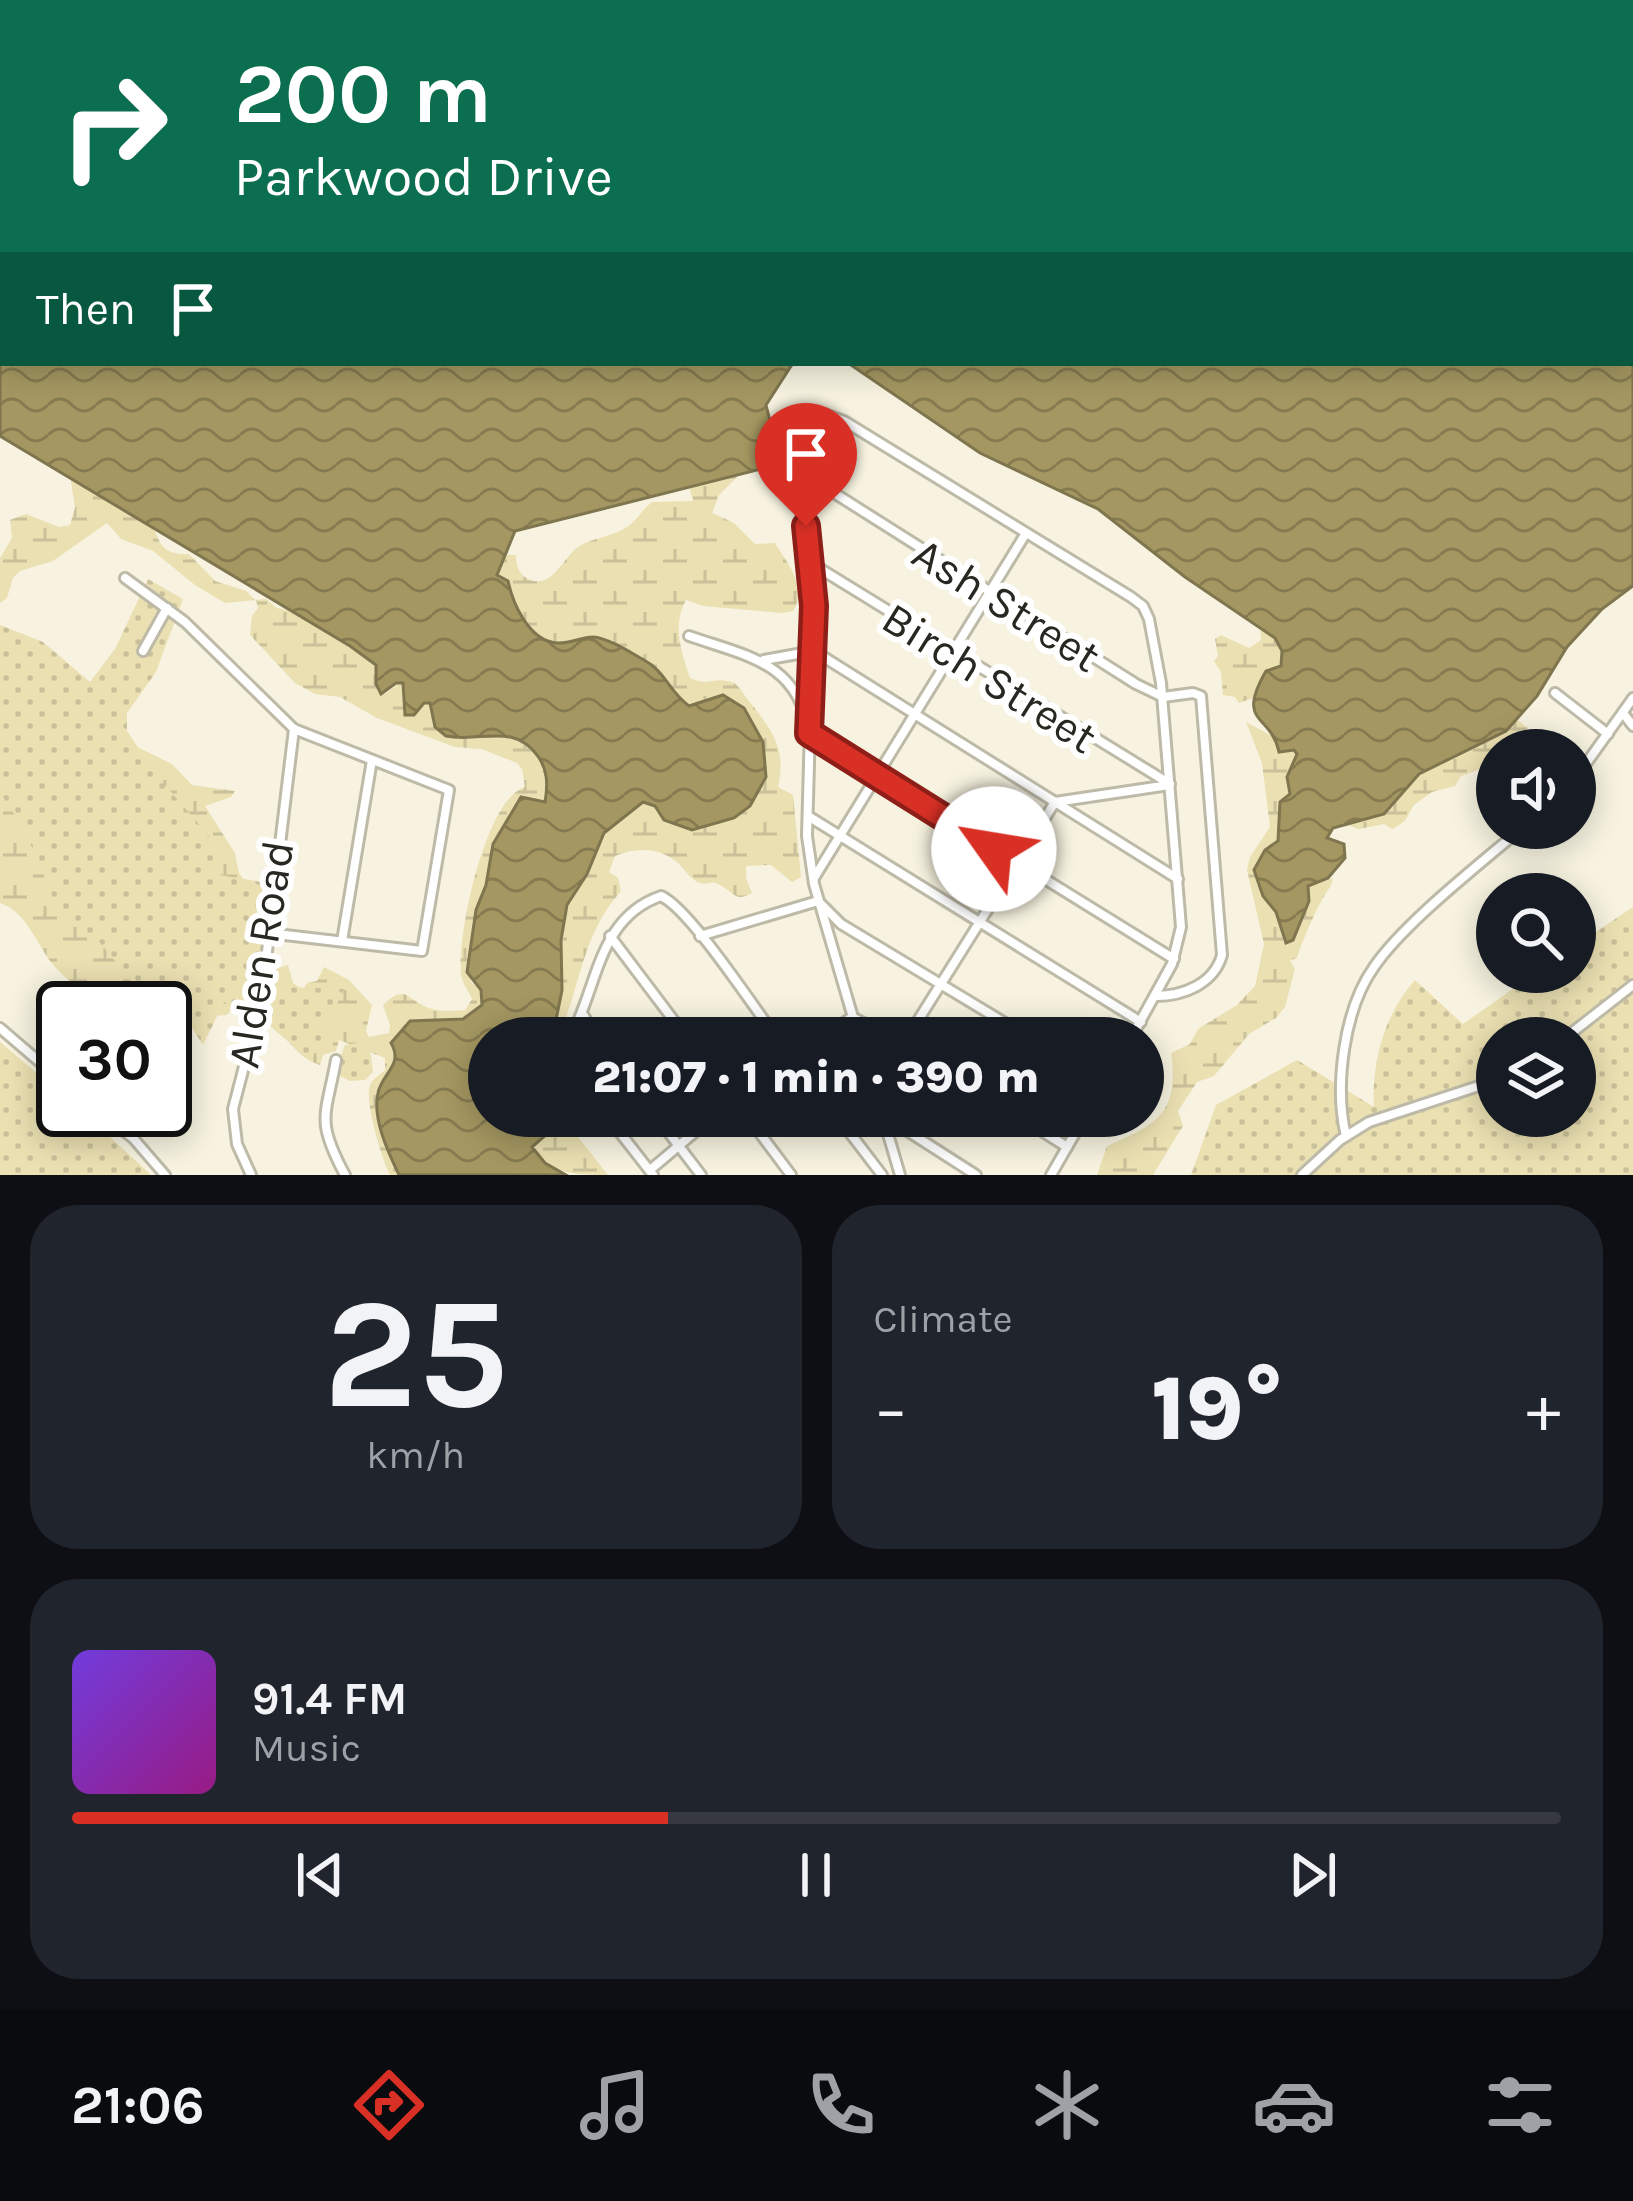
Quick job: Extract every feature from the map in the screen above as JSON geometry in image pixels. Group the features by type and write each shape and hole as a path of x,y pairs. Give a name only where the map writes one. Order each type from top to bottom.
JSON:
{"street":[{"path":"853,1017 813,880 806,815 813,564 793,466 808,426 819,416 830,415 1141,604 1154,639 1163,697 1181,927 1174,959 1144,1017"},
{"name":"Ash Street","path":"793,466 989,593 1163,697 1195,694 1204,703 1223,947 1218,968 1203,983 1156,996"},
{"path":"813,880 1026,533"},
{"name":"Birch Street","path":"813,564 1170,784"},
{"path":"125,578 167,608 294,729 449,790 422,951 268,933"},
{"path":"142,651 167,608"},
{"path":"689,636 762,660 796,694 809,733 1174,959"},
{"path":"762,660 814,651 1178,879"},
{"path":"1555,693 1608,734"},
{"path":"1596,750 1633,698"},
{"path":"1623,712 1633,726"},
{"name":"Alden Road","path":"251,1175 237,1144 233,1113 260,1010 294,729"},
{"path":"342,941 372,760"},
{"path":"921,1017 1055,802 1170,784"},
{"path":"806,815 1133,1017"},
{"path":"1346,1136 1340,1099 1342,1060 1360,994 1372,970 1398,940 1499,849"},
{"path":"583,1015 584,1000 617,926 641,906 664,896 761,1017"},
{"path":"700,936 818,901"},
{"path":"818,901 841,924 996,1017"},
{"path":"610,937 671,1017"},
{"path":"1592,1017 1633,985"},
{"path":"0,1028 36,1059"},
{"path":"336,1060 324,1103 324,1122 345,1175"},
{"path":"1301,1175 1346,1136 1382,1116 1476,1087"},
{"path":"132,1137 166,1175"},
{"path":"624,1137 652,1173 688,1137"},
{"path":"673,1137 700,1175"},
{"path":"762,1137 791,1175"},
{"path":"853,1137 882,1175"},
{"path":"889,1137 900,1175"},
{"path":"916,1137 976,1175"},
{"path":"1050,1137 1067,1148"},
{"path":"1051,1175 1073,1137"}],"green space":[{"path":"734,464 737,477 719,495 712,513 734,523 755,544 775,543 794,576 798,593 793,611 703,606 686,600 679,638 690,678 734,683 775,739 780,761 778,787 793,795 801,877 792,882 771,865 746,866 752,893 738,897 716,883 697,882 672,858 656,852 615,856 609,872 618,878 621,891 590,944 567,1017 550,1017 561,978 561,940 570,898 604,833 643,802 656,807 664,820 691,830 734,818 747,809 765,782 762,742 744,708 723,695 689,706 651,665 612,642 593,637 557,643 538,635 518,610 508,581 496,575 503,555 516,555 525,577 544,580 581,545 627,527 652,502 693,501 689,486"},
{"path":"70,475 136,507 163,547 189,554 215,581 246,591 255,600 266,599 277,608 304,614 376,665 378,690 386,693 401,682 405,688 402,698 430,703 432,716 458,739 510,739 536,752 544,764 545,802 521,797 493,845 476,910 468,962 471,982 481,990 482,1006 463,1019 410,1021 394,1040 394,1059 376,1102 382,1135 399,1175 390,1175 387,1168 369,1101 371,1083 385,1070 385,1058 339,1040 336,1051 323,1055 320,1065 297,1051 274,1013 269,971 288,965 293,983 303,990 307,983 317,981 324,967 349,980 372,1005 369,1037 389,1033 383,1005 396,995 435,1010 465,1010 472,999 461,974 461,956 476,871 498,816 525,787 522,769 481,749 455,747 377,718 340,697 315,694 295,683 250,635 256,600 225,603 153,551 121,539 107,523 53,561 20,571 0,603 0,558 12,538 10,520 26,514 59,527 70,525 75,508"},
{"path":"148,579 183,599 156,672 127,713 127,731 159,778 209,836 220,875 279,885 275,924 265,924 261,968 282,987 344,989 311,1061 257,1015 224,1002 203,1045 192,1028 192,981 131,981 97,939 59,912 26,833 0,792 0,625 43,642 90,682 115,649"},
{"path":"1260,628 1278,643 1281,666 1266,671 1253,698 1239,703 1223,695 1221,672 1214,661 1218,656 1215,639 1221,635 1249,648 1261,640"},
{"path":"0,643 137,747 172,764 192,785 235,791 205,806 235,853 247,884 245,993 227,1015 212,1016 192,1010 192,981 71,981 49,959 18,914 0,903"},
{"path":"1516,719 1528,728 1527,729 1503,729"},
{"path":"1246,722 1274,737 1279,752 1294,750 1297,754 1287,777 1290,794 1281,802 1278,841 1265,850 1260,886 1276,912 1284,942 1293,940 1310,884 1333,878 1297,958 1290,961 1295,969 1285,1007 1249,1034 1214,1076 1197,1082 1178,1111 1183,1126 1153,1175 1097,1175 1107,1146 1126,1137 1164,1137 1164,1110 1172,1089 1171,1053 1190,1044 1198,1029 1237,1005 1255,986 1264,944 1247,870 1270,827 1262,763"},
{"path":"1476,745 1476,771 1461,776 1455,786 1432,792 1398,826 1350,826 1349,822 1384,814 1418,776"},
{"path":"1633,907 1633,1175 1191,1175 1216,1105 1297,1060 1374,1107 1382,1039 1415,980 1463,1024 1507,993 1596,993 1596,932"},
{"path":"369,1041 373,1072 365,1080 350,1081 334,1073 345,1045"},
{"path":"0,1042 36,1072 36,1137 110,1137 151,1175 0,1175"},
{"path":"544,1137 578,1137 608,1175 565,1172 547,1163 532,1147"}],"water":[{"path":"0,366 791,366 766,405 781,464 515,531 497,575 508,581 518,610 538,636 557,643 593,637 613,643 651,665 689,706 723,695 744,708 763,742 766,777 750,806 734,818 692,830 664,820 655,806 643,802 604,833 587,874 567,905 557,1017 468,1017 468,1137 544,1137 532,1147 545,1163 566,1175 399,1175 382,1136 377,1103 380,1086 394,1063 391,1043 410,1021 463,1019 482,1005 481,990 467,972 493,844 521,797 545,802 547,789 543,766 527,745 506,736 446,736 435,727 430,703 414,715 405,715 403,683 381,694 376,665 0,436"},
{"path":"852,366 1633,366 1633,586 1602,609 1567,647 1537,696 1508,729 1476,729 1476,746 1419,774 1384,814 1333,828 1327,838 1344,844 1345,858 1328,878 1308,886 1309,901 1293,940 1286,943 1254,870 1265,850 1278,841 1280,802 1290,794 1287,777 1297,754 1294,750 1279,752 1254,710 1257,688 1266,671 1281,666 1282,651 1275,638 1185,577 1098,509 980,453"}],"route":[{"path":"806,526 814,606 809,733 994,849"}]}
